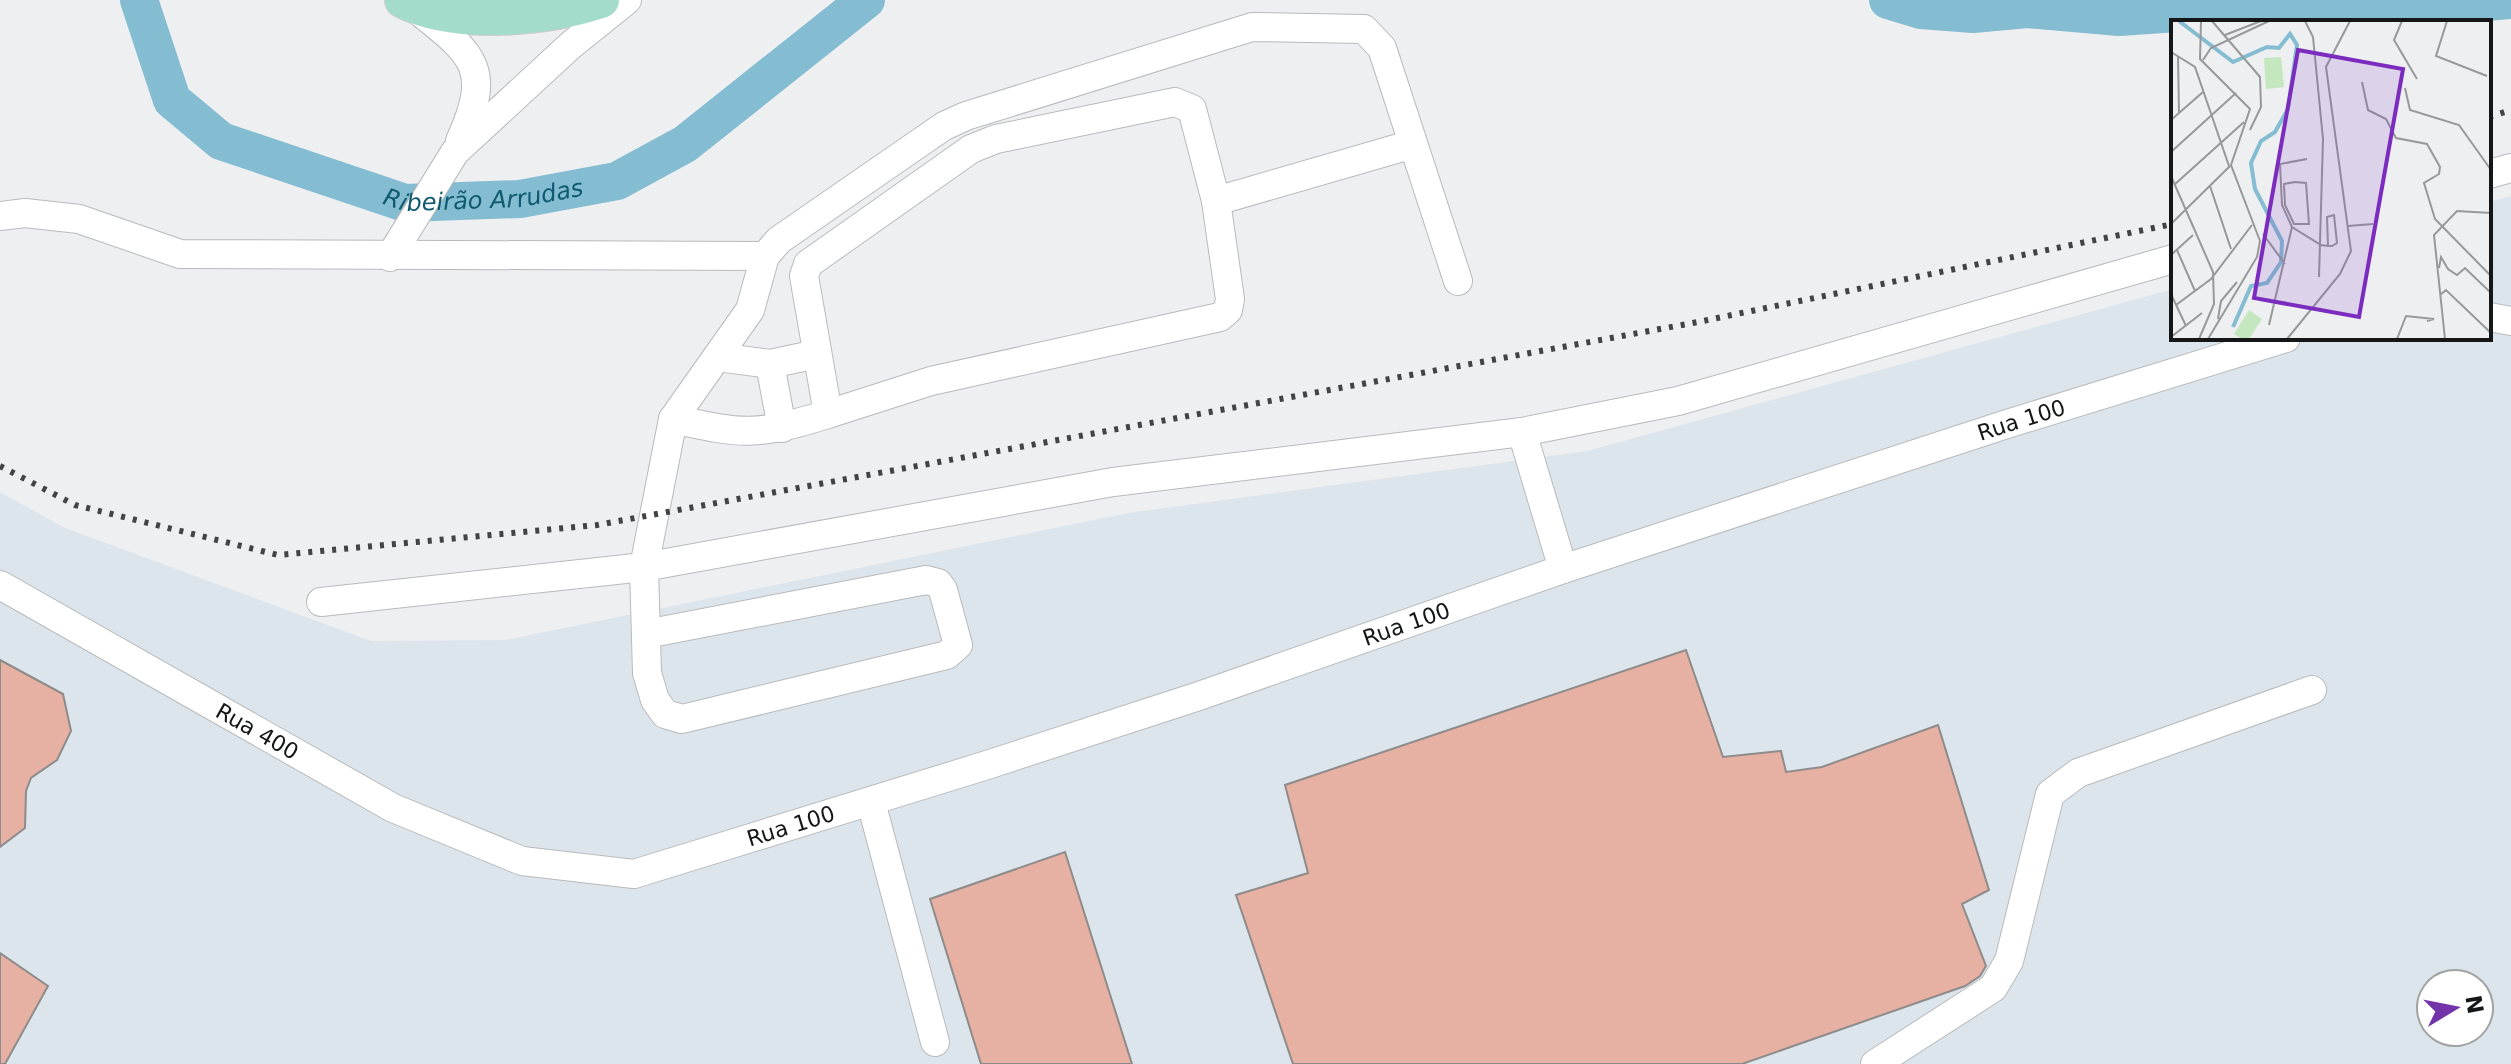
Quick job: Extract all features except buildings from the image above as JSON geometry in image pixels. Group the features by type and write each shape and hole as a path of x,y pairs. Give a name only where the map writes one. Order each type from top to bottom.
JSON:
{"main road":[{"path":"406,2 453,13 498,16 532,15 601,0"}],"lane":[{"path":"448,163 571,45 627,0"},
{"path":"395,248 448,163 476,104 476,74 460,44 406,2"},
{"path":"646,634 926,580 938,583 943,590 958,645 947,655 682,719 665,714 655,700 647,673 644,567 673,419 750,310 765,256 779,240 944,126 966,116 1252,27 1364,29 1382,48 1458,281"},
{"path":"673,419 736,433 782,428 828,414 931,381 1220,317 1228,310 1230,299 1216,201 1192,109 1175,102 996,139 971,149 804,269 828,414"},
{"path":"1216,201 1413,144"},
{"path":"2491,173 2511,168"},
{"path":"0,216 25,213 79,219 180,254 395,248 765,256"},
{"path":"321,602 644,567 1113,482 1522,432 1678,401 2171,260"},
{"path":"2491,317 2511,321"},
{"name":"Rua 100","path":"522,861 634,874 871,802 1196,697 1563,569 2007,424 2280,340"},
{"path":"717,357 770,364 817,354"},
{"path":"770,364 782,428"},
{"path":"1522,432 1563,569"},
{"name":"Rua 400","path":"0,585 393,808 522,861"},
{"path":"1875,1064 1993,988 2009,961 2050,794 2078,773 2312,690"},
{"path":"871,802 935,1042"}],"shaded area":[{"path":"2511,196 2511,1064 0,1064 0,492 65,528 371,641 506,640 1128,513 1587,451 2171,290 2171,340 2491,340 2491,201"}],"waterway":[{"name":"Ribeirão Arrudas","path":"139,0 172,100 221,141 405,203 520,199 617,181 685,144 866,0"},
{"name":"Ribeirão Arrudas","path":"1888,0 1921,10 1973,14 2027,9 2119,17 2222,10 2309,17 2511,0"}],"railway":[{"path":"2491,116 2511,110"},
{"path":"0,466 75,505 278,555 597,525 1698,322 2171,224"}]}
